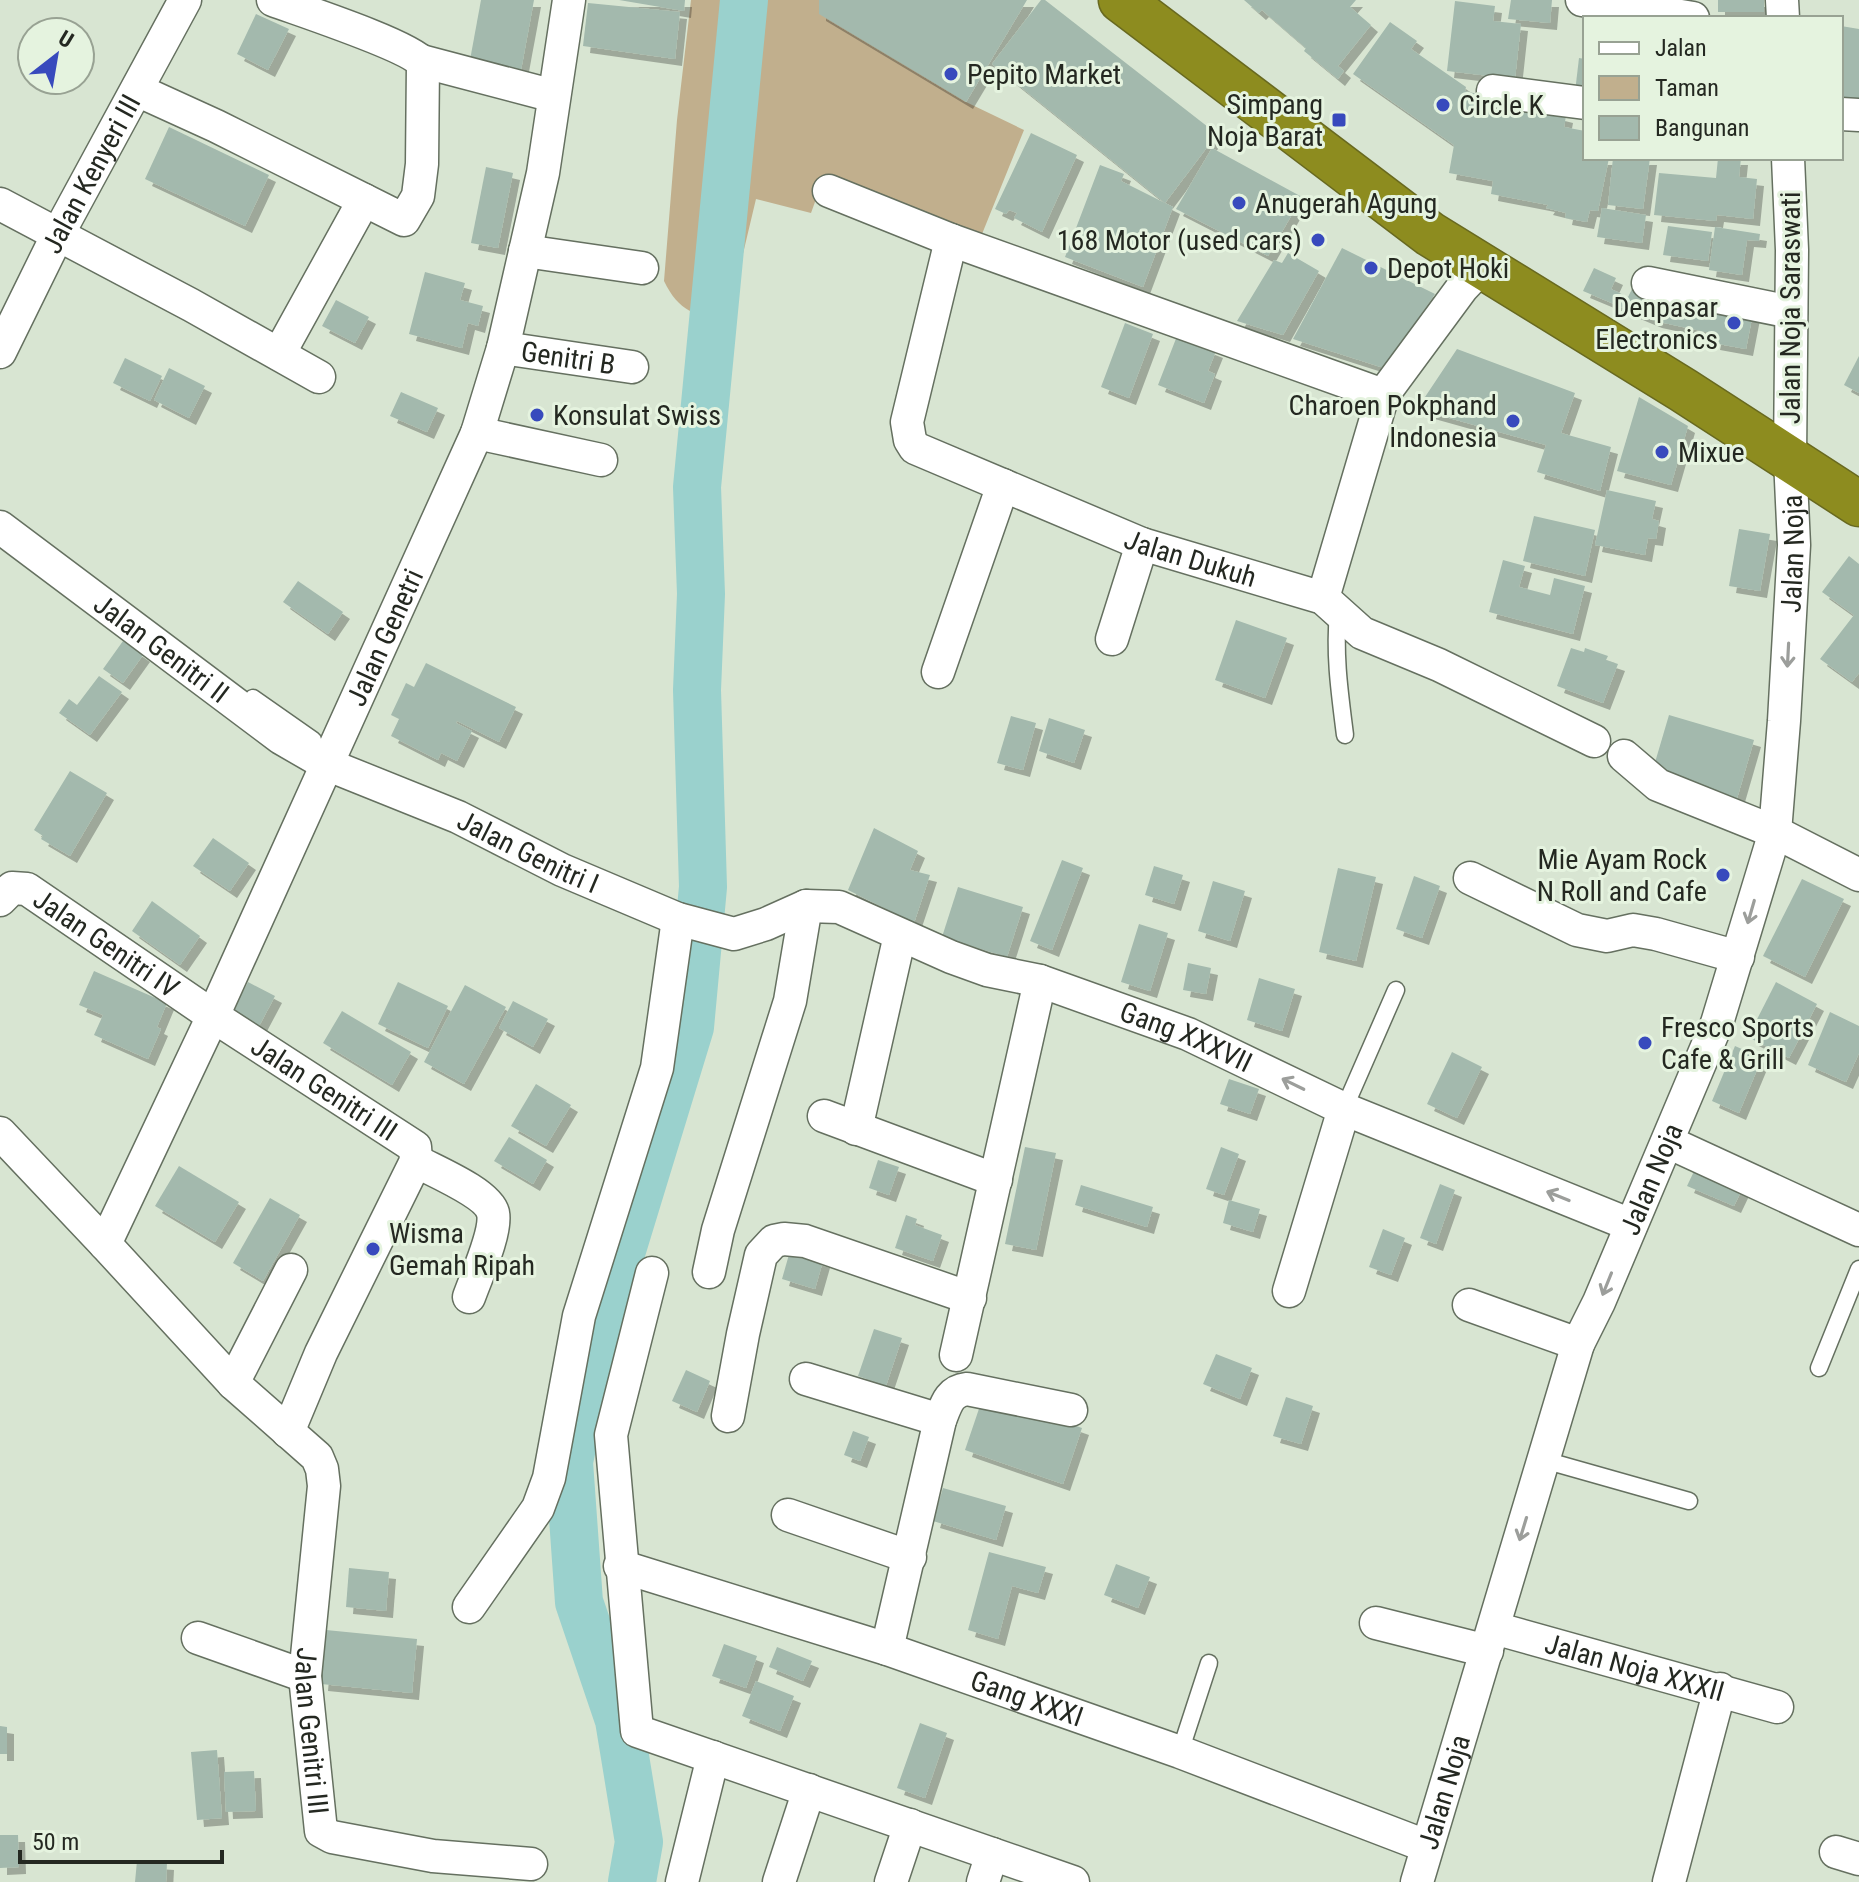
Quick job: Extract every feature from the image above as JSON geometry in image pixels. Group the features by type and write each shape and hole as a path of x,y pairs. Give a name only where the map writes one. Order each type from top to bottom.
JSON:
{"highway":[{"path":"1121,0 1430,234 1791,476 1859,504"}],"street":[{"name":"Jalan Kenyeri III","path":"0,352 57,236 185,0"},
{"path":"273,0 378,40 421,61 554,96"},
{"name":"Jalan Genetri","path":"105,1244 213,1016 477,433 503,348 543,173 569,0"},
{"path":"1594,1 1681,16"},
{"path":"137,90 404,220 418,196 422,164 421,61"},
{"path":"1493,91 1583,103"},
{"name":"Jalan Noja Saraswati","path":"1788,160 1791,476"},
{"path":"829,191 951,240 1383,395"},
{"path":"279,354 364,200"},
{"path":"0,204 319,377"},
{"name":"Jalan Dukuh","path":"951,240 907,422 910,440 915,448 1142,544 1330,606 1362,633 1439,665 1594,741"},
{"path":"525,251 642,268"},
{"path":"1330,606 1383,395 1462,288 1481,268"},
{"path":"1648,283 1791,312"},
{"name":"Genitri B","path":"503,348 632,367"},
{"path":"477,433 601,460"},
{"name":"Jalan Noja","path":"1417,1882 1578,1344 1599,1302 1717,1023 1775,832 1794,545 1791,476"},
{"path":"938,672 1003,485"},
{"name":"Jalan Genitri II","path":"0,527 281,738 329,757"},
{"path":"1112,639 1142,544"},
{"path":"1624,756 1658,785 1775,832 1859,875"},
{"name":"Jalan Genitri I","path":"329,757 562,870 682,920 734,934"},
{"path":"1470,878 1577,930 1607,936 1633,930 1738,957"},
{"name":"Jalan Genitri IV","path":"0,900 12,888 27,889 213,1016"},
{"path":"709,1272 718,1230 790,1001 806,906"},
{"name":"Gang XXXVII","path":"734,934 806,906 839,907 987,970 1040,981 1188,1034 1344,1109 1631,1225"},
{"path":"469,1607 538,1508 549,1478 579,1316 657,1068 682,920"},
{"path":"856,1129 900,935"},
{"path":"956,1355 1040,981"},
{"name":"Jalan Genitri III","path":"213,1016 415,1147 416,1161 321,1353 288,1432"},
{"path":"1289,1291 1344,1109"},
{"path":"824,1116 996,1180"},
{"name":"Jalan Genitri III","path":"0,1133 233,1383 317,1457 323,1478 305,1676 321,1831 431,1869 531,1864"},
{"path":"1668,1142 1859,1230"},
{"path":"416,1161 481,1196 493,1210 494,1222 469,1297"},
{"path":"728,1416 761,1255 774,1241 805,1241 970,1298"},
{"path":"233,1383 291,1270"},
{"path":"652,1273 611,1435 620,1566 637,1731 910,1825 988,1868 1073,1882"},
{"path":"1469,1305 1578,1344"},
{"path":"806,1379 940,1420"},
{"path":"887,1649 940,1420 949,1397 957,1390 967,1389 1071,1410"},
{"path":"788,1515 910,1557"},
{"name":"Gang XXXI","path":"620,1566 887,1649 1180,1752 1426,1846"},
{"name":"Jalan Noja XXXII","path":"1376,1623 1490,1639 1720,1689 1777,1707"},
{"path":"198,1638 305,1676"},
{"path":"1669,1882 1720,1689"},
{"path":"682,1882 713,1757"},
{"path":"779,1882 809,1790"},
{"path":"891,1882 910,1825"}],"lane":[{"path":"1330,606 1345,735"},
{"path":"206,665 311,739 329,757"},
{"path":"1344,1109 1396,990"},
{"path":"1819,1368 1859,1269"},
{"path":"1544,1460 1689,1501"},
{"path":"1180,1752 1209,1663"}],"green space":[{"path":"691,0 819,0 966,102 1024,130 980,239 824,177 811,213 756,199 727,321 697,314 682,306 664,281 677,120"}],"building":[{"path":"481,0 534,0 521,70 470,60"},
{"path":"619,0 685,0 684,11"},
{"name":"Pepito Market","path":"819,0 1027,0 966,102 819,14"},
{"path":"1041,0 1045,0 1217,134 1165,203 992,64"},
{"path":"1244,0 1356,0 1350,7 1371,25 1338,66 1344,71 1338,79 1262,10 1259,13"},
{"path":"1511,0 1552,0 1550,23 1508,19"},
{"path":"1718,0 1764,0 1764,12 1718,12"},
{"path":"1455,1 1495,6 1493,21 1521,24 1515,79 1447,71"},
{"path":"588,3 680,12 675,59 583,46"},
{"path":"256,14 289,29 268,70 237,54"},
{"path":"1390,22 1417,41 1411,49 1466,87 1465,91 1566,116 1564,127 1583,131 1583,160 1609,160 1598,211 1590,210 1587,222 1565,218 1566,213 1546,208 1548,205 1491,194 1493,181 1449,173 1454,145 1353,74"},
{"path":"1843,26 1859,29 1859,100 1843,98"},
{"path":"1579,58 1583,59 1583,94 1575,92"},
{"path":"169,127 269,175 245,226 145,179"},
{"path":"1031,133 1077,155 1042,232 1014,218 1017,213 1009,210 1006,214 995,209"},
{"name":"Anugerah Agung","path":"1212,148 1302,197 1268,256 1176,209"},
{"path":"1613,160 1650,160 1643,209 1608,205"},
{"path":"1718,160 1741,160 1739,177 1757,179 1753,219 1717,215 1716,221 1654,215 1659,173 1716,178"},
{"path":"1100,165 1124,174 1121,181 1173,207 1143,287 1065,257"},
{"path":"486,167 513,173 498,248 471,243"},
{"path":"1602,208 1646,215 1642,243 1597,237"},
{"path":"1668,226 1712,232 1708,261 1663,255"},
{"path":"1715,227 1760,234 1759,241 1747,240 1742,275 1709,270"},
{"path":"1342,248 1435,294 1384,368 1293,339"},
{"path":"1288,253 1319,271 1283,335 1237,321 1274,260 1282,263"},
{"path":"1594,268 1616,278 1611,289 1628,297 1633,287 1753,313 1746,349 1713,343 1715,334 1655,321 1583,291"},
{"path":"425,272 465,283 460,300 483,306 478,326 468,323 462,348 409,334"},
{"path":"336,300 369,317 355,343 322,326"},
{"path":"1125,323 1153,334 1129,398 1101,387"},
{"path":"1177,336 1216,351 1208,371 1215,374 1204,403 1158,385"},
{"name":"Charoen Pokphand Indonesia","path":"1457,349 1575,393 1561,433 1611,447 1600,491 1537,472 1546,445 1417,409"},
{"path":"1859,356 1859,393 1844,385"},
{"path":"125,358 162,376 150,401 113,383"},
{"path":"169,368 205,386 189,418 154,400"},
{"path":"401,392 438,408 427,432 390,416"},
{"path":"1639,397 1688,426 1671,485 1617,471"},
{"path":"1607,490 1656,501 1652,519 1659,521 1656,539 1648,538 1645,555 1595,545"},
{"path":"1534,516 1595,530 1585,576 1523,561"},
{"path":"1739,529 1770,534 1760,591 1729,586"},
{"path":"1849,556 1859,564 1859,673 1852,682 1820,659 1854,615 1822,592"},
{"path":"1503,560 1525,566 1519,587 1550,595 1554,578 1585,586 1573,634 1489,612"},
{"path":"298,581 343,612 328,634 283,602"},
{"path":"1236,620 1287,638 1265,698 1215,680"},
{"path":"123,641 143,655 123,683 103,669"},
{"path":"1571,648 1584,652 1585,648 1608,656 1606,660 1618,664 1603,703 1557,686"},
{"path":"426,663 516,707 499,742 457,721 472,731 457,761 441,753 438,760 391,736 399,719 391,715 406,683 414,687"},
{"path":"99,676 122,692 90,735 59,713 69,699 77,705"},
{"path":"1669,715 1754,740 1736,802 1651,776"},
{"path":"1011,716 1036,723 1023,770 997,763"},
{"path":"1049,718 1085,730 1074,763 1039,751"},
{"path":"70,771 107,793 70,856 41,839 43,836 34,830"},
{"path":"874,828 918,851 910,870 930,875 914,923 848,890"},
{"path":"213,838 249,863 230,891 193,866"},
{"path":"1062,860 1083,868 1052,950 1030,941"},
{"path":"1154,866 1183,875 1174,904 1145,895"},
{"path":"1338,868 1376,877 1356,961 1319,952"},
{"path":"1414,876 1440,886 1422,938 1396,929"},
{"path":"1802,879 1844,899 1805,977 1763,956"},
{"path":"1213,881 1245,891 1230,941 1198,931"},
{"path":"958,887 1023,907 1007,957 942,937"},
{"path":"152,901 200,936 180,965 132,931"},
{"path":"1139,924 1168,933 1150,991 1121,982"},
{"path":"1188,963 1211,968 1206,994 1183,990"},
{"path":"94,971 167,1003 157,1027 161,1029 148,1059 94,1035 103,1015 79,1005"},
{"path":"1259,978 1295,989 1282,1031 1247,1020"},
{"path":"248,982 275,996 258,1028 231,1014"},
{"path":"398,982 448,1006 428,1048 378,1024"},
{"path":"1776,982 1817,1004 1789,1058 1748,1037"},
{"path":"465,985 506,1007 464,1084 424,1062"},
{"path":"513,1001 548,1019 533,1047 499,1028"},
{"path":"342,1011 411,1052 392,1085 323,1043"},
{"path":"1830,1012 1859,1026 1859,1053 1846,1082 1808,1065"},
{"path":"1735,1046 1762,1058 1739,1113 1712,1101"},
{"path":"1452,1052 1482,1067 1457,1118 1427,1104"},
{"path":"1229,1079 1259,1089 1250,1114 1220,1104"},
{"path":"536,1084 571,1105 546,1146 511,1126"},
{"path":"509,1137 547,1160 533,1184 494,1161"},
{"path":"1025,1147 1056,1153 1036,1250 1005,1244"},
{"path":"1221,1147 1239,1154 1224,1195 1206,1189"},
{"path":"878,1160 899,1167 889,1195 869,1188"},
{"path":"1697,1165 1744,1185 1734,1206 1687,1186"},
{"path":"179,1166 239,1202 215,1242 155,1206"},
{"path":"1440,1184 1455,1190 1436,1244 1420,1238"},
{"path":"1081,1185 1153,1207 1147,1227 1075,1205"},
{"path":"270,1198 300,1215 263,1281 233,1263"},
{"path":"1229,1200 1260,1209 1253,1232 1223,1223"},
{"path":"906,1215 917,1219 915,1225 942,1235 933,1261 895,1248"},
{"path":"1383,1229 1405,1238 1391,1275 1369,1267"},
{"path":"790,1251 823,1261 815,1289 782,1279"},
{"path":"874,1329 902,1338 886,1386 858,1376"},
{"path":"1216,1354 1252,1368 1240,1399 1203,1384"},
{"path":"686,1370 710,1381 697,1412 672,1401"},
{"path":"984,1394 1082,1428 1063,1484 965,1450"},
{"path":"1286,1397 1313,1406 1301,1444 1273,1436"},
{"path":"853,1431 869,1437 860,1461 844,1455"},
{"path":"943,1488 1006,1506 996,1540 933,1521"},
{"path":"989,1552 1046,1567 1038,1593 1012,1586 998,1639 968,1630"},
{"path":"1116,1564 1150,1577 1138,1608 1104,1595"},
{"path":"349,1568 389,1572 386,1611 346,1607"},
{"path":"326,1630 417,1639 412,1693 321,1684"},
{"path":"724,1644 757,1656 746,1688 712,1676"},
{"path":"777,1647 812,1661 803,1681 769,1667"},
{"path":"756,1681 794,1696 780,1731 742,1716"},
{"path":"920,1723 947,1733 925,1798 897,1788"},
{"path":"0,1726 7,1727 7,1754 0,1754"},
{"path":"217,1750 222,1818 197,1820 191,1752"},
{"path":"254,1771 256,1811 226,1812 224,1772"},
{"path":"0,1835 18,1835 19,1867 0,1868"},
{"path":"137,1861 167,1863 166,1882 135,1882"}],"waterway":[{"path":"632,1882 639,1842 619,1720 579,1602 569,1462 592,1348 690,1027 703,887 697,690 701,594 697,487 744,0"}],"place":[{"name":"Pepito Market","path":"951,74"},
{"name":"Circle K","path":"1443,105"},
{"name":"Simpang Noja Barat","path":"1339,120"},
{"name":"Anugerah Agung","path":"1239,203"},
{"name":"168 Motor (used cars)","path":"1318,240"},
{"name":"Depot Hoki","path":"1371,268"},
{"name":"Denpasar Electronics","path":"1734,323"},
{"name":"Konsulat Swiss","path":"537,415"},
{"name":"Charoen Pokphand Indonesia","path":"1513,421"},
{"name":"Mixue","path":"1662,452"},
{"name":"Mie Ayam Rock N Roll and Cafe","path":"1723,875"},
{"name":"Fresco Sports Cafe & Grill","path":"1645,1043"},
{"name":"Wisma Gemah Ripah","path":"373,1249"}]}
